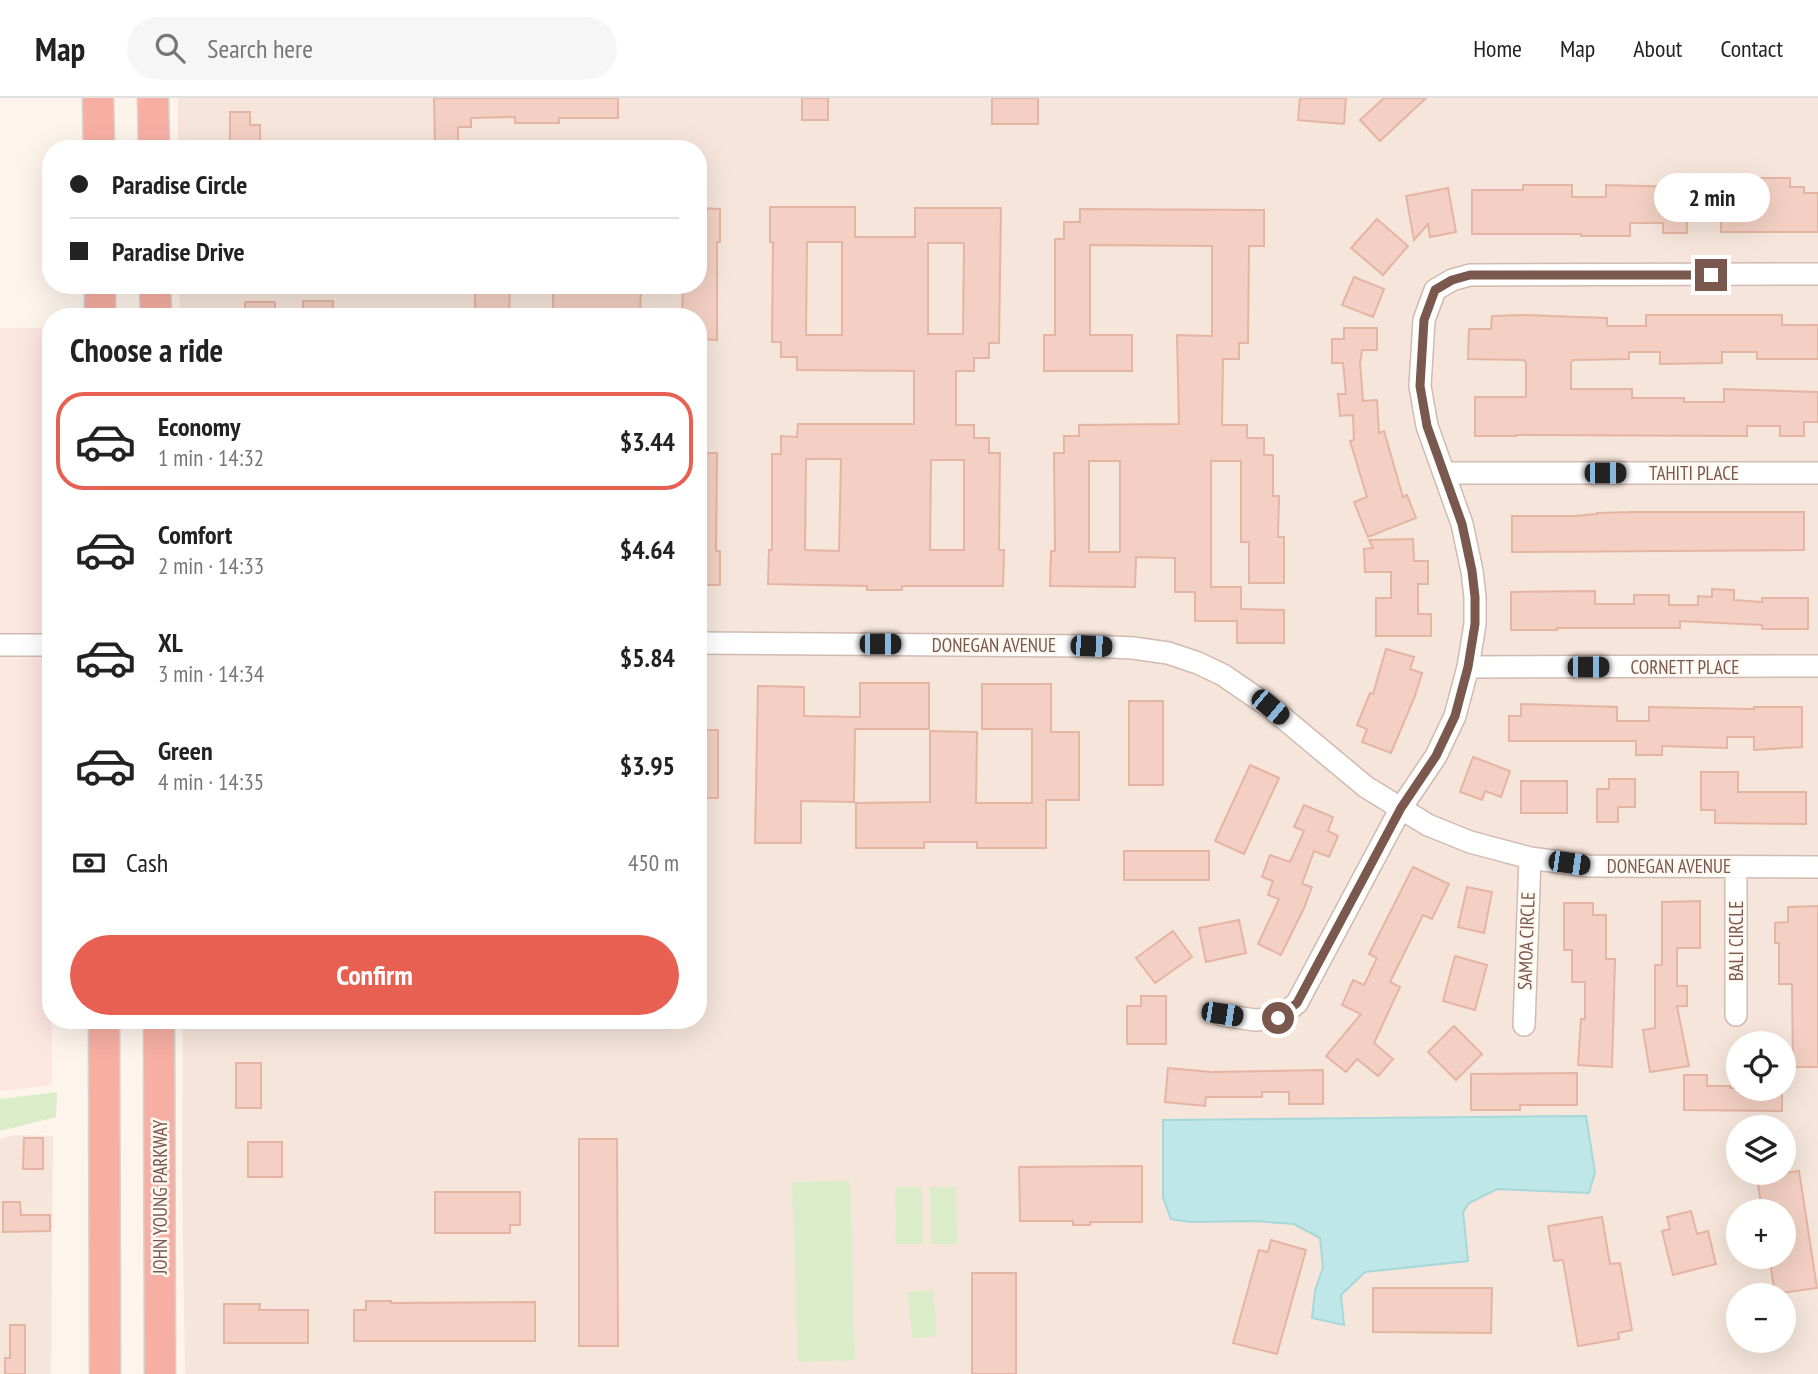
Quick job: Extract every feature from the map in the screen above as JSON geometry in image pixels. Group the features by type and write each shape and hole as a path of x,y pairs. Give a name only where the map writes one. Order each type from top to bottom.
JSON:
{"highway":[{"path":"98,98 99,140"},
{"path":"153,98 154,140"},
{"path":"104,1029 105,1374"},
{"name":"JOHN YOUNG PARKWAY","path":"159,1029 160,1374"}],"street":[{"path":"1222,1014 1255,1020 1278,1018 1297,1003 1401,808 1441,746 1455,716 1468,667 1475,624 1475,597 1462,524 1427,426 1420,386 1424,320 1435,290 1452,280 1470,275 1818,274"},
{"name":"TAHITI PLACE","path":"1444,472 1818,473"},
{"name":"DONEGAN AVENUE","path":"707,643 1054,645 1133,648 1168,653 1198,663 1258,698 1366,787 1428,825 1470,842 1530,858 1588,866 1818,867"},
{"path":"0,645 42,645"},
{"name":"CORNETT PLACE","path":"1468,667 1818,666"},
{"name":"SAMOA CIRCLE","path":"1524,1025 1530,858"},
{"name":"BALI CIRCLE","path":"1736,867 1736,1014"}],"shaded area":[{"path":"178,98 1818,98 1818,265 1470,266 1415,319 1464,573 1467,624 1448,712 1429,751 1399,796 1370,779 1201,654 707,633 707,308 180,308 179,294 707,294 707,140 178,140"},
{"path":"1818,283 1818,464 1450,463 1434,424 1428,385 1432,322 1441,297 1455,288 1471,284"},
{"path":"0,328 42,328 42,635 0,635"},
{"path":"1456,482 1818,482 1818,657 1478,658"},
{"path":"707,652 1132,657 1166,662 1195,672 1254,706 1390,812 1291,996 1275,1009 1256,1010 1215,1004 1213,1023 1254,1029 1279,1027 1404,820 1521,865 1516,1034 1532,1034 1537,868 1728,876 1728,1024 1744,1023 1745,876 1818,876 1818,1374 185,1374 183,1029 707,1029","holes":["1586,1116 1589,1193 1497,1189 1469,1203 1463,1212 1465,1247 1416,1267 1365,1272 1341,1295 1344,1325 1315,1291 1323,1268 1320,1239 1294,1224 1255,1221 1191,1222 1171,1219 1163,1197 1163,1120"]},
{"path":"0,654 42,654 42,1029 51,1029 52,1085 0,1091"},
{"path":"1818,675 1818,857 1589,856 1531,849 1472,833 1432,817 1413,805 1474,677"},
{"path":"15,1135 53,1136 51,1374 0,1374 0,1139"}],"green space":[{"path":"57,1092 56,1117 0,1131 0,1099"},
{"path":"850,1181 855,1360 798,1362 792,1182"},
{"path":"895,1187 922,1187 923,1244 896,1244"},
{"path":"930,1187 956,1187 957,1244 931,1244"},
{"path":"933,1290 937,1336 912,1338 908,1292"}],"water":[{"path":"1586,1116 1595,1172 1589,1193 1497,1189 1469,1203 1463,1212 1468,1261 1365,1272 1341,1295 1344,1325 1312,1318 1315,1291 1323,1267 1320,1238 1294,1224 1255,1221 1191,1222 1171,1219 1163,1197 1163,1120"}],"building":[{"path":"434,98 618,98 618,118 559,118 559,123 515,123 515,117 471,118 471,127 458,127 458,140 435,140"},
{"path":"802,98 828,98 828,120 802,120"},
{"path":"992,98 1038,98 1038,124 992,124"},
{"path":"1300,98 1346,98 1344,124 1298,120"},
{"path":"1384,98 1426,98 1380,141 1360,120"},
{"path":"230,112 250,112 250,125 260,125 260,140 230,140"},
{"path":"1754,178 1790,178 1790,187 1804,187 1804,193 1818,193 1818,232 1721,232 1721,220 1687,220 1687,233 1663,233 1663,223 1630,223 1630,236 1472,234 1472,190 1523,190 1523,185 1572,185 1572,197 1606,197 1606,185 1687,187 1687,190 1754,190"},
{"path":"1448,188 1456,232 1430,237 1428,224 1414,240 1406,196"},
{"path":"770,207 855,207 855,237 915,237 915,208 1001,208 999,343 989,343 989,358 974,358 974,371 956,371 956,425 974,425 974,438 989,438 989,453 1000,453 999,550 1004,550 1003,586 902,586 902,590 867,590 867,586 768,584 769,550 772,550 772,454 781,454 781,436 797,437 798,424 914,424 914,371 797,370 797,357 781,357 781,342 772,342 773,242 770,242","holes":["807,242 842,242 842,335 806,335","928,243 964,243 963,334 928,334","806,459 841,459 839,551 805,550","931,460 964,460 964,550 930,550"]},
{"path":"707,208 720,209 720,242 717,242 717,340 707,339 707,308 682,308 683,294 707,294"},
{"path":"1080,209 1264,210 1264,246 1249,246 1248,343 1239,343 1239,359 1223,359 1222,425 1247,425 1247,438 1264,438 1264,455 1273,455 1273,496 1279,496 1278,537 1284,537 1284,583 1249,583 1249,542 1241,542 1241,461 1211,461 1211,587 1241,587 1241,609 1284,610 1284,643 1237,643 1237,621 1195,621 1195,592 1175,592 1175,558 1136,557 1135,587 1050,586 1051,551 1055,551 1054,453 1064,453 1064,436 1079,436 1079,425 1179,424 1177,335 1212,336 1212,246 1090,245 1090,335 1132,335 1132,371 1044,371 1044,335 1055,335 1055,239 1064,239 1064,222 1080,222","holes":["1089,461 1120,461 1120,552 1089,552"]},
{"path":"1377,219 1408,246 1383,275 1351,248"},
{"path":"1354,277 1384,289 1373,317 1342,305"},
{"path":"475,294 510,294 509,308 475,308"},
{"path":"553,294 641,294 640,308 553,308"},
{"path":"303,301 333,301 333,308 303,308"},
{"path":"245,302 275,302 275,308 245,308"},
{"path":"1646,315 1782,315 1782,325 1818,325 1818,359 1757,359 1757,352 1722,352 1722,363 1660,364 1660,352 1629,352 1629,359 1573,360 1571,389 1632,389 1632,398 1684,398 1684,402 1724,402 1724,389 1818,392 1818,422 1804,422 1804,436 1780,436 1780,426 1747,426 1747,436 1475,436 1475,397 1526,397 1526,363 1524,360 1468,359 1469,329 1491,329 1492,316 1607,318 1607,326 1646,326"},
{"path":"1344,328 1377,328 1377,350 1362,350 1360,363 1363,401 1377,400 1379,433 1384,431 1403,497 1407,495 1416,518 1368,537 1354,502 1367,497 1350,441 1354,440 1353,415 1340,416 1338,394 1346,394 1343,363 1332,363 1332,339 1344,339"},
{"path":"707,453 717,453 716,551 720,551 720,585 707,585"},
{"path":"1634,512 1804,512 1804,550 1512,552 1512,516"},
{"path":"1413,539 1414,561 1428,561 1428,584 1418,584 1418,614 1431,614 1431,636 1376,636 1376,598 1391,598 1391,572 1365,572 1364,549 1373,548 1369,540"},
{"path":"1712,589 1734,590 1734,600 1762,602 1762,598 1808,598 1808,629 1762,629 1762,625 1680,621 1680,628 1511,630 1511,592 1595,591 1595,604 1634,604 1634,595 1669,595 1669,605 1698,605 1698,596 1712,597"},
{"path":"1386,649 1414,657 1410,669 1422,673 1391,753 1362,742 1367,729 1357,725 1370,693 1373,694"},
{"path":"860,683 929,683 929,729 855,729 854,802 801,801 801,843 755,843 758,686 804,687 804,716 860,717"},
{"path":"982,684 1051,684 1051,732 1079,732 1079,800 1046,800 1046,848 977,848 977,842 924,842 924,848 856,848 856,803 930,802 930,731 977,732 976,803 1032,803 1032,729 982,729"},
{"path":"1129,701 1163,701 1163,785 1129,785"},
{"path":"1521,704 1617,707 1617,721 1649,721 1649,707 1802,707 1802,747 1754,750 1754,737 1727,737 1727,748 1662,746 1662,755 1636,755 1636,741 1509,741 1509,716 1521,716"},
{"path":"707,730 718,730 718,798 707,798"},
{"path":"1473,757 1510,771 1501,797 1485,791 1482,800 1460,792"},
{"path":"1250,765 1279,778 1244,854 1215,841"},
{"path":"1701,772 1738,772 1738,792 1806,792 1806,824 1715,823 1715,810 1701,810"},
{"path":"1609,779 1635,779 1635,807 1618,807 1618,822 1597,822 1597,789 1609,789"},
{"path":"1521,781 1567,781 1567,813 1521,813"},
{"path":"1304,805 1333,817 1328,831 1338,836 1329,857 1314,851 1302,884 1312,887 1281,955 1258,944 1279,899 1268,895 1273,881 1262,877 1270,855 1290,862 1304,831 1294,827"},
{"path":"1124,851 1209,851 1209,880 1124,880"},
{"path":"1413,867 1449,884 1432,919 1423,915 1390,982 1400,987 1374,1043 1393,1059 1378,1076 1357,1059 1346,1072 1326,1056 1361,1014 1342,1005 1353,980 1364,985 1377,958 1369,954"},
{"path":"1467,887 1492,892 1484,933 1458,927"},
{"path":"1700,901 1700,948 1677,948 1677,986 1687,986 1687,1006 1677,1006 1689,1066 1650,1072 1643,1030 1655,1028 1655,965 1662,965 1662,902"},
{"path":"1564,903 1593,903 1593,915 1606,915 1606,959 1615,959 1612,1067 1578,1065 1581,1019 1585,1019 1585,982 1572,982 1572,950 1564,950"},
{"path":"1818,906 1818,1067 1796,1067 1792,984 1779,984 1779,943 1775,943 1775,923 1788,922 1788,907"},
{"path":"1239,920 1246,953 1206,962 1199,928"},
{"path":"1173,931 1192,957 1155,983 1136,958"},
{"path":"1455,956 1487,965 1475,1010 1443,1001"},
{"path":"1141,996 1166,996 1166,1044 1127,1044 1127,1006 1141,1006"},
{"path":"1454,1026 1482,1054 1456,1080 1428,1052"},
{"path":"236,1063 261,1063 261,1108 236,1108"},
{"path":"1168,1068 1211,1072 1323,1070 1323,1104 1289,1104 1289,1092 1262,1092 1262,1097 1206,1097 1205,1106 1165,1102"},
{"path":"1577,1073 1577,1105 1520,1105 1520,1110 1471,1110 1471,1074"},
{"path":"1684,1075 1707,1075 1707,1086 1726,1086 1726,1101 1782,1101 1782,1111 1684,1110"},
{"path":"24,1138 43,1138 43,1169 23,1169"},
{"path":"579,1139 617,1139 618,1346 579,1346"},
{"path":"248,1142 282,1142 282,1177 248,1177"},
{"path":"1142,1166 1142,1222 1090,1222 1090,1225 1073,1225 1073,1221 1020,1221 1019,1167"},
{"path":"1796,1171 1799,1171 1817,1288 1796,1291 1796,1283 1773,1283 1771,1269 1796,1269 1796,1199 1760,1199 1758,1185 1796,1185"},
{"path":"435,1192 520,1192 520,1225 510,1225 510,1233 435,1233"},
{"path":"3,1202 20,1202 21,1215 50,1215 50,1231 3,1232"},
{"path":"1691,1211 1697,1234 1708,1231 1716,1264 1673,1275 1662,1231 1670,1229 1667,1217"},
{"path":"1602,1217 1610,1264 1620,1263 1632,1330 1618,1333 1619,1339 1578,1346 1563,1260 1554,1261 1548,1226"},
{"path":"1271,1240 1306,1250 1277,1354 1233,1343 1259,1250 1268,1252"},
{"path":"972,1273 1016,1273 1016,1374 972,1374"},
{"path":"1373,1288 1492,1288 1491,1333 1373,1332"},
{"path":"366,1301 535,1302 535,1341 354,1341 354,1310 366,1310"},
{"path":"224,1304 260,1304 259,1310 308,1310 308,1343 224,1343"},
{"path":"10,1325 25,1325 25,1374 5,1374 5,1358 10,1358"}],"route":[{"path":"1278,1018 1297,1003 1401,808 1436,756 1455,716 1468,667 1475,624 1472,571 1462,524 1427,426 1420,386 1424,320 1435,290 1452,280 1470,275 1711,275"}]}
